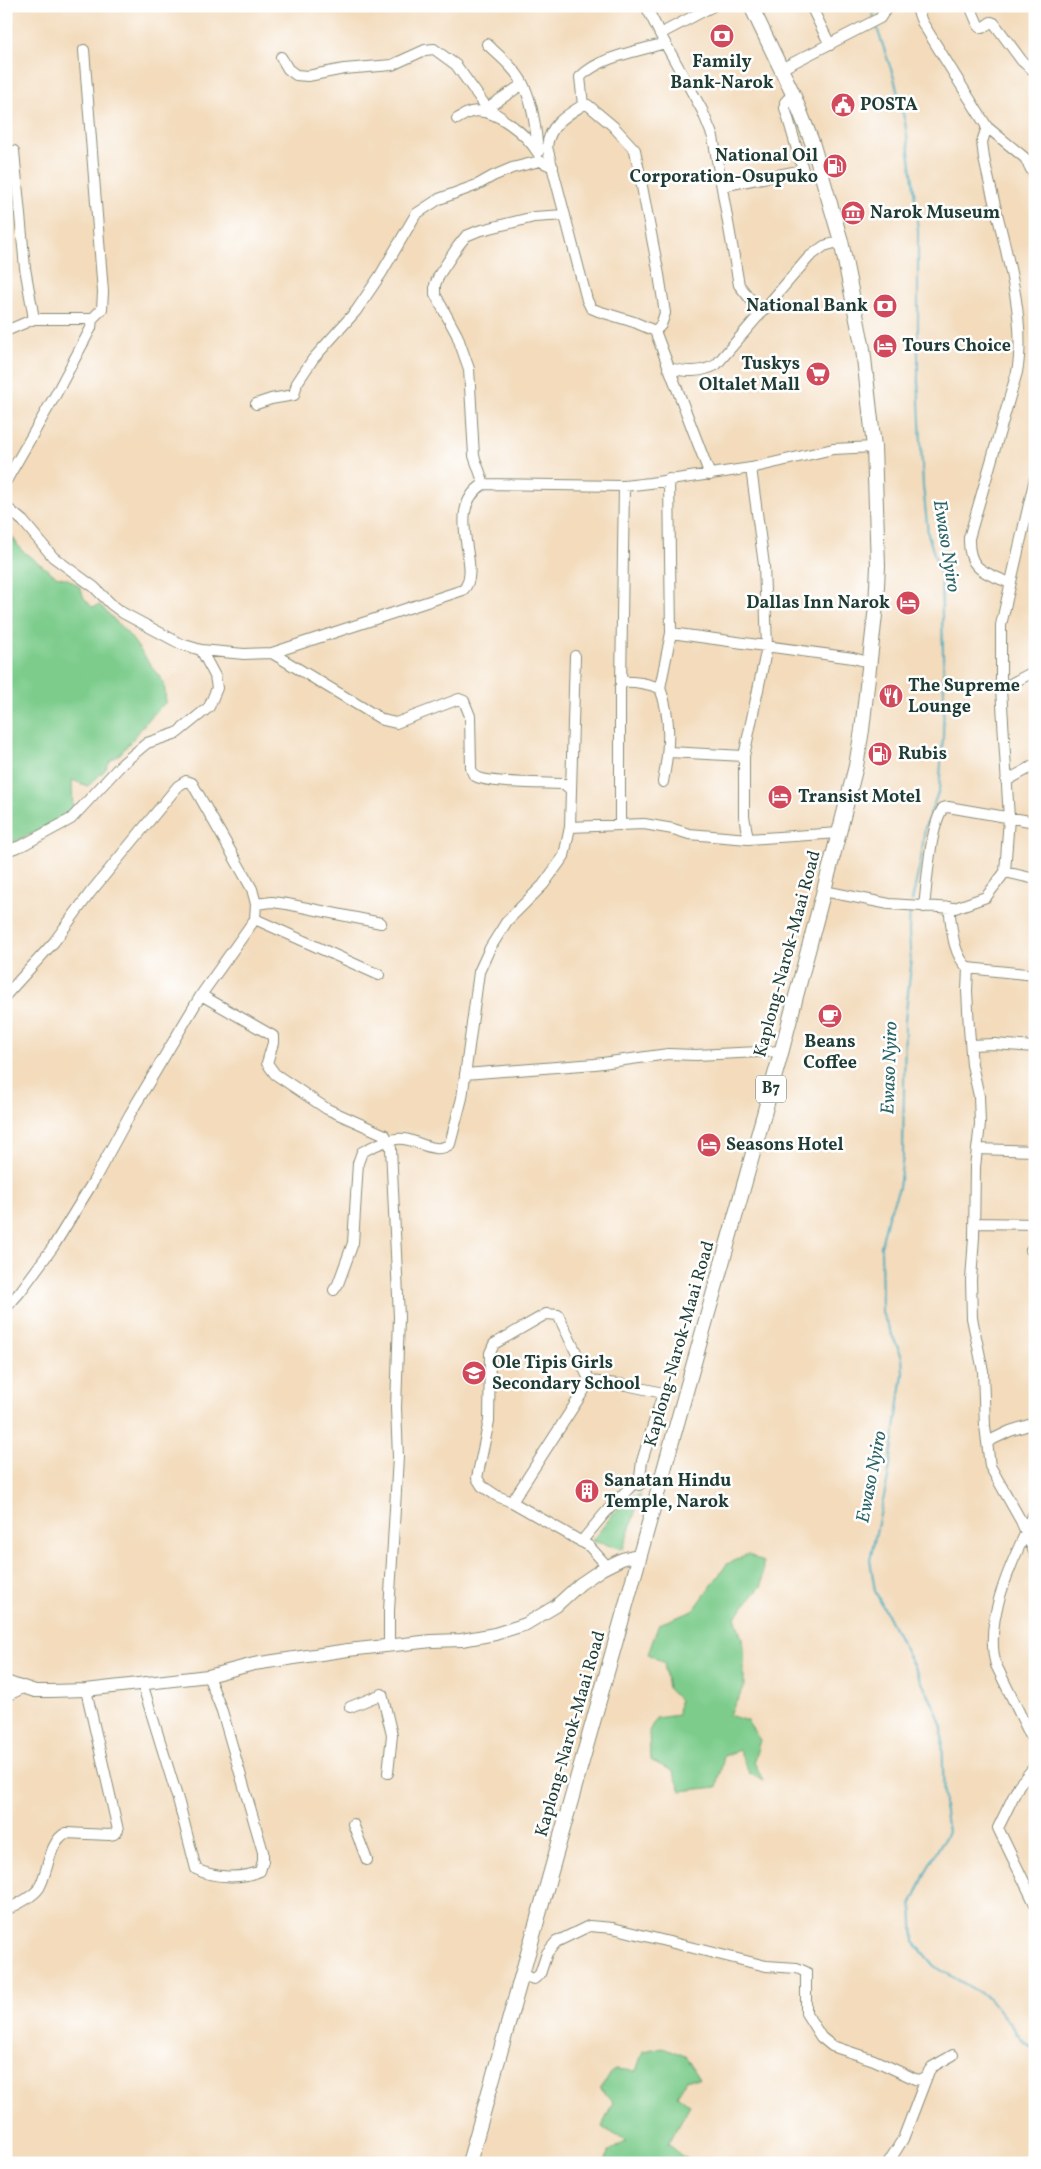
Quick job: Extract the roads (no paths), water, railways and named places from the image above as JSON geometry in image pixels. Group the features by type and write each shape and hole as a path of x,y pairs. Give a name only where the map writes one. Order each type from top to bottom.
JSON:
{"highway":[{"name":"Kaplong-Narok-Maai Road","path":"469,2163 781,1051 840,833 860,739 876,606 878,566 874,447 863,349 840,241 812,142 793,94 751,6"}],"main road":[{"path":"6,1695 23,1687 35,1691 86,1690 208,1676 254,1664 389,1646 462,1640 517,1627 556,1606 580,1584 607,1566 622,1559 641,1554"}],"street":[{"path":"646,6 712,132 739,285 756,305 759,316"},
{"path":"583,105 580,77 590,67 662,38 713,6"},
{"path":"811,6 830,45"},
{"path":"781,69 880,18 888,6"},
{"path":"916,6 922,22 987,127 1025,158 1035,177"},
{"path":"970,6 979,27 982,28 991,22 994,23 1022,61 1035,72"},
{"path":"487,44 512,68 523,84 536,132 539,156"},
{"path":"281,57 288,69 296,75 308,76 344,69 392,65 425,50 434,49 456,66 488,108 526,137 539,156 553,167"},
{"path":"6,481 56,394 91,328 92,319 102,310 104,292 84,50"},
{"path":"488,108 523,84"},
{"path":"722,186 803,170 785,108 785,102 793,94"},
{"path":"655,332 665,313 635,150 613,126 588,105 583,105 562,119 551,133 547,147 587,300 591,308 634,322 655,332 710,475"},
{"path":"457,119 471,112 502,118"},
{"path":"987,127 982,142 984,158 1013,288 1021,339 1021,353 1018,372 969,538 969,545 970,557 982,572 1010,583"},
{"path":"14,151 26,268 34,319"},
{"path":"256,404 294,395 297,383 313,360 356,311 381,274 416,214 439,199 477,185 539,156"},
{"path":"484,484 474,456 469,369 457,334 435,294 435,285 439,275 466,236 534,216 566,215"},
{"path":"668,368 694,372 707,370 716,365 813,254 824,246 840,241"},
{"path":"6,331 34,319 92,319"},
{"path":"6,507 23,521 53,557 94,587 123,613 181,644 201,650 249,655 272,653 463,590 469,575 465,536 466,506 470,494 484,484 624,486 751,468 833,449 874,447"},
{"path":"748,839 744,816 744,756 767,648 764,565 751,468"},
{"path":"824,891 889,904 924,907 963,906 986,897 1005,872 1009,818 1001,689 1001,625 1035,478"},
{"path":"663,782 669,752 668,713 660,688 671,633 669,479"},
{"path":"620,824 624,486"},
{"path":"671,633 767,648 853,658 868,662"},
{"path":"6,852 71,819 122,764 147,743 176,733 210,707 217,688 216,676 201,650"},
{"path":"272,653 383,720 396,723 459,699 464,701 470,716 471,768 473,775 479,778 501,781 564,784 571,790"},
{"path":"334,1290 353,1243 360,1156 365,1150 388,1140 403,1138 430,1148 450,1144 462,1098 479,972 482,963 507,921 543,885 564,856 570,827 575,656"},
{"path":"1001,689 1035,671"},
{"path":"621,684 637,682 660,688"},
{"path":"669,752 744,756"},
{"path":"1006,781 1035,765"},
{"path":"6,995 54,942 106,873 184,781 190,782 252,889 256,904 255,918 201,995 130,1114 93,1182 43,1261 6,1308"},
{"path":"924,907 933,840 939,814 943,808 948,807 1035,822"},
{"path":"570,827 620,824 657,826 673,828 688,834 716,838 748,839 840,833"},
{"path":"1005,872 1035,879"},
{"path":"256,904 272,902 287,904 381,923"},
{"path":"949,907 953,940 959,957 968,968 967,991 972,1066 979,1096 980,1124 977,1150 971,1306 973,1328 983,1371 990,1466 1025,1531 1035,1554"},
{"path":"255,918 380,975"},
{"path":"968,968 1035,975"},
{"path":"201,995 273,1036 267,1064 275,1074 327,1109 385,1135 391,1148 399,1317 396,1408 398,1457 389,1611 389,1646"},
{"path":"971,1045 994,1044 1035,1047"},
{"path":"465,1074 595,1064 668,1054 696,1055 781,1051"},
{"path":"977,1150 1035,1151"},
{"path":"974,1224 1035,1224"},
{"path":"590,1381 558,1315 546,1314 494,1344 490,1348 489,1421 477,1478 482,1486 497,1496 512,1502 589,1546 607,1566"},
{"path":"590,1381 626,1385 662,1393 642,1461 638,1485"},
{"path":"512,1502 590,1381"},
{"path":"987,1442 1010,1430 1035,1423"},
{"path":"581,1542 623,1493 634,1483 638,1485 646,1479 661,1482"},
{"path":"1035,1512 1014,1558 1003,1590 992,1635 996,1665 1032,1734 1035,1745"},
{"path":"142,1683 179,1803 196,1868 217,1876 252,1874 260,1871 263,1861 262,1852 222,1711 208,1676"},
{"path":"6,1681 23,1687"},
{"path":"6,1910 38,1889 60,1835 66,1833 109,1835 114,1834 118,1830 86,1690"},
{"path":"350,1707 382,1694 392,1735 388,1773"},
{"path":"1035,1766 1019,1785 998,1828 1035,1904"},
{"path":"353,1824 367,1860"},
{"path":"522,1975 534,1979 540,1974 547,1953 556,1942 589,1926 613,1928 766,1966 797,1968 806,1972 806,2013 826,2042 832,2046 874,2060 915,2079 920,2080 927,2076"},
{"path":"888,2163 903,2139 932,2067 953,2056"}],"waterway":[{"name":"Ewaso Nyiro","path":"871,6 874,18"},
{"name":"Ewaso Nyiro","path":"876,25 894,78 905,122 913,180 918,231 918,379 923,486 928,534 941,577 944,691 939,790 925,827 921,859 912,901"},
{"name":"Ewaso Nyiro","path":"910,908 911,966 905,1020 903,1156 899,1188 888,1216 881,1246 882,1313 902,1357 903,1374 888,1478 870,1560 875,1591 935,1708 942,1728 944,1806 948,1832 930,1863 912,1903 914,1942 934,1966 989,1998 1021,2038 1035,2051"}],"place":[{"name":"Family Bank-Narok","path":"722,36"},
{"name":"POSTA","path":"843,105"},
{"name":"National Oil Corporation-Osupuko","path":"835,166"},
{"name":"Narok Museum","path":"853,213"},
{"name":"National Bank","path":"885,306"},
{"name":"Tours Choice","path":"885,346"},
{"name":"Tuskys Oltalet Mall","path":"818,374"},
{"name":"Dallas Inn Narok","path":"908,603"},
{"name":"The Supreme Lounge","path":"891,696"},
{"name":"Rubis","path":"880,754"},
{"name":"Transist Motel","path":"780,797"},
{"name":"Beans Coffee","path":"830,1016"},
{"name":"Seasons Hotel","path":"709,1145"},
{"name":"Ole Tipis Girls Secondary School","path":"474,1373"},
{"name":"Sanatan Hindu Temple, Narok","path":"587,1491"}]}
